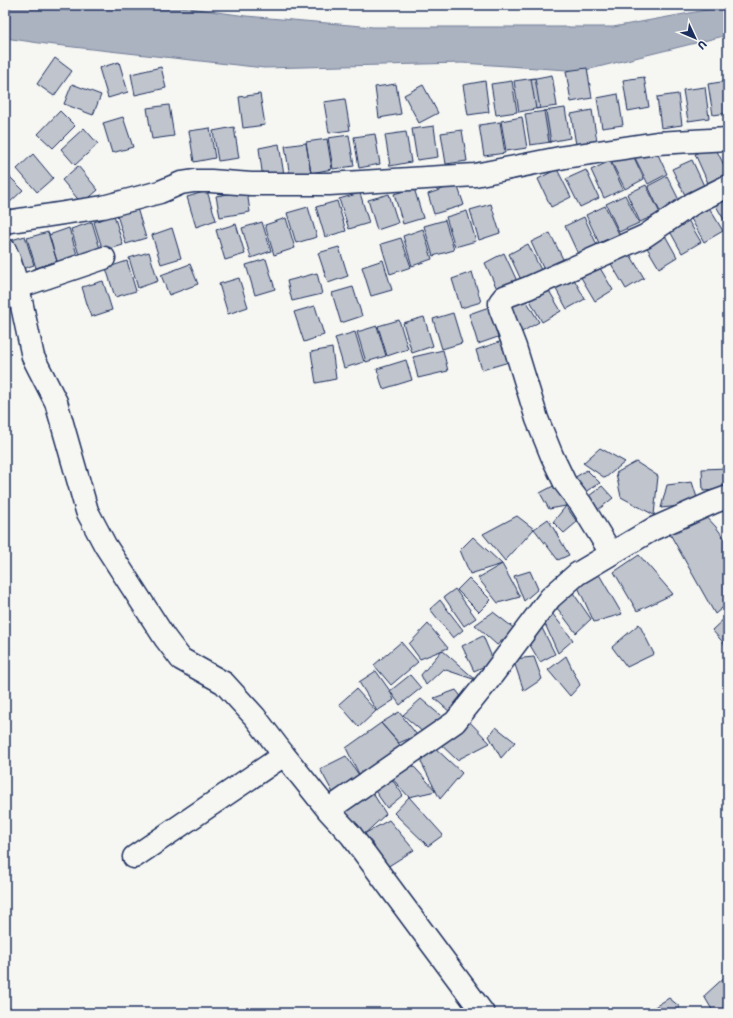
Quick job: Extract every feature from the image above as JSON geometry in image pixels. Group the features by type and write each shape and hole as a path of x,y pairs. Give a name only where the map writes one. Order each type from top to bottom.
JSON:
{"street":[{"path":"5,222 103,207 160,192 181,183 194,181 251,184 329,184 475,174 564,157 656,143 728,139"},
{"path":"611,553 581,504 565,483 552,456 538,419 515,347 500,308 501,299 645,236 692,204 728,186"},
{"path":"5,250 10,259 18,287 33,357 56,402 87,511 102,540 165,638 181,659 224,683 255,716 328,810 352,835 483,1013"},
{"path":"18,287 104,258"},
{"path":"328,810 454,722 487,682 550,598 577,574 653,529 728,497"},
{"path":"134,857 284,755"}],"shaded area":[{"path":"5,5 168,5 246,16 373,27 613,27 728,6 728,35 582,71 462,63 264,68 46,44 5,38"}],"building":[{"path":"55,58 72,71 54,96 37,84"},
{"path":"119,62 128,92 108,98 99,68"},
{"path":"161,67 166,88 135,95 131,74"},
{"path":"587,68 592,98 571,102 566,71"},
{"path":"552,75 557,106 536,109 531,79"},
{"path":"644,77 649,107 628,111 623,80"},
{"path":"535,78 540,108 519,112 514,81"},
{"path":"485,81 489,112 468,115 463,85"},
{"path":"512,81 517,112 496,115 491,84"},
{"path":"728,81 728,113 713,115 708,84"},
{"path":"72,84 101,95 93,115 64,104"},
{"path":"396,84 401,114 379,118 375,87"},
{"path":"423,85 438,113 419,123 404,95"},
{"path":"705,87 709,118 688,121 683,90"},
{"path":"260,94 265,125 243,128 239,97"},
{"path":"618,94 623,125 602,128 597,98"},
{"path":"678,94 682,125 661,128 657,97"},
{"path":"345,99 350,130 329,133 324,102"},
{"path":"169,105 174,136 152,139 147,108"},
{"path":"565,108 570,138 549,142 544,111"},
{"path":"592,110 597,141 576,145 571,114"},
{"path":"60,111 75,126 53,148 38,134"},
{"path":"546,111 551,142 530,145 525,114"},
{"path":"123,117 133,147 112,153 103,123"},
{"path":"522,117 527,148 506,151 501,121"},
{"path":"500,122 505,153 484,156 479,125"},
{"path":"434,126 438,157 417,160 412,129"},
{"path":"234,127 239,158 218,161 213,131"},
{"path":"84,128 98,144 75,165 61,149"},
{"path":"210,128 215,158 194,162 189,131"},
{"path":"462,130 467,161 446,164 441,133"},
{"path":"406,132 411,162 390,166 385,135"},
{"path":"375,134 380,164 359,168 354,137"},
{"path":"349,135 354,166 333,169 328,138"},
{"path":"327,139 332,169 311,173 306,142"},
{"path":"306,143 311,173 290,177 285,146"},
{"path":"279,144 284,175 263,179 259,148"},
{"path":"714,145 728,173 708,183 695,154"},
{"path":"654,146 667,174 648,184 634,156"},
{"path":"631,151 644,179 625,189 611,161"},
{"path":"33,154 53,178 37,192 17,169"},
{"path":"692,160 705,188 686,197 672,169"},
{"path":"610,161 623,189 604,198 591,170"},
{"path":"78,166 98,190 82,204 62,180"},
{"path":"557,169 571,197 551,207 538,179"},
{"path":"586,170 599,198 580,207 566,179"},
{"path":"5,172 23,190 7,205 5,203"},
{"path":"667,176 681,204 661,214 648,186"},
{"path":"457,184 464,205 434,214 428,194"},
{"path":"646,185 660,213 640,222 627,194"},
{"path":"414,188 423,218 403,224 394,194"},
{"path":"207,191 216,220 196,227 187,197"},
{"path":"247,191 250,212 220,217 216,196"},
{"path":"360,193 369,223 349,229 339,199"},
{"path":"389,194 398,223 377,230 368,200"},
{"path":"625,195 639,223 619,232 606,204"},
{"path":"728,196 728,227 715,204"},
{"path":"337,201 346,231 325,237 316,207"},
{"path":"491,204 500,233 479,240 470,210"},
{"path":"707,204 723,231 704,242 689,215"},
{"path":"605,206 619,234 599,243 586,215"},
{"path":"308,207 317,237 296,243 287,213"},
{"path":"137,208 146,238 126,244 117,215"},
{"path":"467,211 476,241 455,247 446,217"},
{"path":"114,215 123,245 103,251 94,222"},
{"path":"685,215 701,242 682,253 667,226"},
{"path":"584,217 597,245 578,254 565,226"},
{"path":"286,218 295,248 274,255 265,225"},
{"path":"445,220 454,250 433,256 424,226"},
{"path":"92,222 101,252 80,258 71,229"},
{"path":"262,222 271,251 251,258 242,228"},
{"path":"236,224 245,254 225,260 216,230"},
{"path":"69,228 78,258 58,265 49,235"},
{"path":"172,228 181,258 161,264 152,235"},
{"path":"423,229 432,259 412,266 403,236"},
{"path":"662,230 677,257 659,268 643,241"},
{"path":"48,232 57,261 36,268 27,238"},
{"path":"550,233 564,261 544,270 531,242"},
{"path":"25,236 34,265 13,272 5,242"},
{"path":"401,238 411,267 390,274 381,244"},
{"path":"528,244 542,272 522,282 509,254"},
{"path":"339,247 348,276 328,283 318,253"},
{"path":"628,251 644,278 626,289 610,262"},
{"path":"149,252 158,281 138,288 129,258"},
{"path":"504,253 517,281 498,291 485,263"},
{"path":"266,259 275,289 255,295 246,265"},
{"path":"383,260 392,290 371,296 362,267"},
{"path":"127,261 136,291 115,297 106,268"},
{"path":"597,263 613,290 595,301 579,274"},
{"path":"190,264 198,284 169,295 161,275"},
{"path":"472,272 481,302 461,308 452,279"},
{"path":"570,272 585,299 567,309 552,282"},
{"path":"317,273 322,294 292,301 287,281"},
{"path":"239,278 248,307 228,314 219,284"},
{"path":"103,281 112,310 91,317 82,287"},
{"path":"545,284 561,311 542,322 527,295"},
{"path":"353,287 362,316 341,323 332,293"},
{"path":"523,295 539,322 520,333 504,306"},
{"path":"315,306 324,335 304,342 294,312"},
{"path":"489,307 498,337 478,344 469,314"},
{"path":"453,313 462,343 442,349 433,319"},
{"path":"424,317 433,346 412,353 403,323"},
{"path":"399,320 408,349 387,356 378,326"},
{"path":"377,326 386,356 366,362 357,332"},
{"path":"355,332 364,362 344,368 335,338"},
{"path":"505,340 512,361 482,370 476,350"},
{"path":"332,348 336,379 316,383 311,352"},
{"path":"443,350 448,371 418,378 413,357"},
{"path":"406,360 412,380 383,389 377,369"},
{"path":"600,448 625,462 605,478 583,463"},
{"path":"636,462 658,476 654,515 621,497 616,473"},
{"path":"728,468 728,489 703,491 702,469"},
{"path":"587,470 600,483 583,493 569,481"},
{"path":"692,482 699,504 661,508 667,485"},
{"path":"557,484 566,506 549,509 540,493"},
{"path":"602,486 613,498 594,513 589,496"},
{"path":"566,506 577,522 564,533 553,522"},
{"path":"703,513 728,543 728,603 715,614 670,534"},
{"path":"517,516 534,529 505,561 483,534"},
{"path":"548,519 569,555 558,560 534,529"},
{"path":"473,537 502,564 470,574 460,550"},
{"path":"639,555 673,594 637,611 614,572"},
{"path":"502,564 520,597 498,603 478,578"},
{"path":"530,571 538,589 524,601 514,576"},
{"path":"597,571 622,614 594,622 578,587"},
{"path":"469,578 491,600 479,612 457,590"},
{"path":"569,587 591,619 576,633 551,600"},
{"path":"455,589 476,618 464,626 444,597"},
{"path":"440,600 463,630 453,638 430,609"},
{"path":"548,608 573,640 558,653 541,615"},
{"path":"493,612 515,629 497,645 475,625"},
{"path":"728,615 728,648 712,630"},
{"path":"539,622 555,654 540,662 524,635"},
{"path":"428,624 448,648 420,659 409,644"},
{"path":"639,624 654,654 627,667 612,647"},
{"path":"483,636 494,662 474,671 462,646"},
{"path":"401,642 418,662 391,685 374,665"},
{"path":"442,650 476,680 443,669 426,685 421,675"},
{"path":"566,656 580,685 570,696 548,670"},
{"path":"534,657 542,679 524,691 513,659"},
{"path":"376,671 390,691 394,700 377,711 359,682"},
{"path":"410,675 421,688 400,705 390,691"},
{"path":"356,689 376,711 359,727 339,704"},
{"path":"456,690 466,703 450,712 434,698"},
{"path":"421,699 447,721 424,733 403,715"},
{"path":"399,712 417,735 399,743 381,723"},
{"path":"466,718 490,743 457,760 436,740"},
{"path":"381,723 406,752 361,778 346,748"},
{"path":"496,727 515,742 501,758 489,736"},
{"path":"433,746 462,773 440,799 421,762"},
{"path":"346,756 361,778 333,793 320,769"},
{"path":"407,759 436,791 409,797 388,774"},
{"path":"388,774 403,795 387,808 373,788"},
{"path":"367,784 386,814 360,838 337,805"},
{"path":"409,797 443,835 428,846 394,813"},
{"path":"389,820 414,850 387,867 364,834"},
{"path":"728,974 728,1013 714,1013 704,996"},
{"path":"669,998 680,1007 675,1013 658,1013 653,1008"}]}
